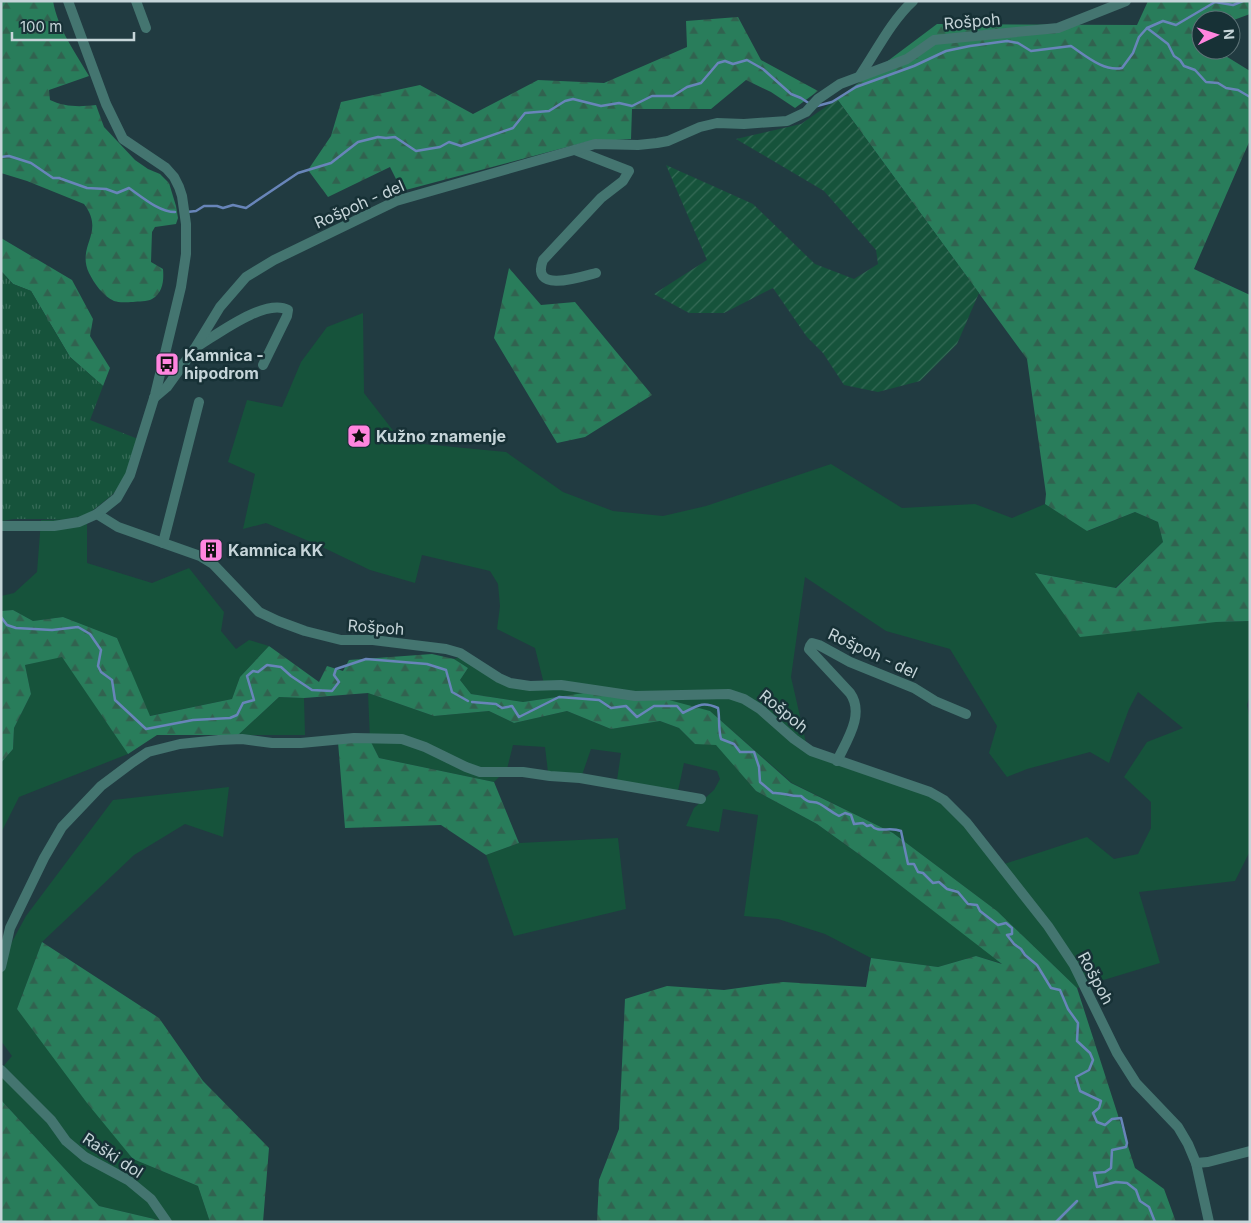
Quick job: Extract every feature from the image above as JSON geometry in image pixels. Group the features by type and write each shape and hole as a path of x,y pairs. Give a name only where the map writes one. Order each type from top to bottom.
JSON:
{"street":[{"path":"1,526 54,526 79,522 97,514 117,498 130,475 154,398 181,286 186,254 186,224 183,203 174,176 166,168 123,139 116,127 68,1"},
{"path":"136,1 146,28"},
{"path":"859,76 893,24 904,9 913,1"},
{"name":"Rošpoh","path":"806,112 818,99 840,84 907,59 934,40 1058,28 1126,1"},
{"name":"Rošpoh - del","path":"154,398 167,387 195,348 220,307 246,277 274,260 396,201 595,144 657,144 700,127 717,123 770,124 787,121 806,112"},
{"path":"575,150 629,171 624,181 601,198 543,260 541,269 544,277 559,282 596,274"},
{"name":"Rošpoh - del","path":"195,348 259,311 283,307 288,310 287,316 264,364"},
{"path":"163,542 199,402"},
{"name":"Rošpoh","path":"97,514 118,527 190,551 213,564 259,612 293,628 341,640 373,640 446,648 460,653 510,683 530,686 561,685 635,696 729,694 744,699 760,708 794,739 811,751 930,792 944,800 968,823 1048,926 1074,965 1116,1053 1136,1083 1178,1127 1196,1163 1209,1222"},
{"name":"Rošpoh - del","path":"837,761 855,722 856,706 850,693 809,649 812,643 850,662 914,688 966,714"},
{"path":"1,967 10,928 44,858 62,828 102,786 133,762 148,752 180,744 242,739 272,743 301,743 354,738 402,739 425,747 480,772 523,772 580,778 702,799"},
{"name":"Raški dol","path":"1,1070 51,1120 66,1141 85,1158 128,1180 151,1199 167,1222"},
{"path":"1196,1163 1208,1162 1250,1150"}],"green space":[{"path":"1,1 53,1 63,31 89,76 49,90 50,100 72,106 96,105 104,127 135,160 148,169 160,174 169,183 178,218 176,224 155,227 152,232 151,262 163,269 163,282 161,290 152,299 116,302 106,296 96,285 86,263 92,223 90,214 84,204 27,181 1,173"},
{"path":"1148,1 1250,1 1250,14 1241,17 1241,10 1191,10 1191,60 1232,60 1250,71 1250,140 1194,269 1250,295 1250,621 1216,622 1080,637 1035,573 1116,588 1163,542 1158,522 1135,512 1087,531 1045,504 1046,494 1027,359 837,99 937,24 1137,25"},
{"path":"738,17 761,60 818,91 795,108 771,92 746,80 711,109 632,109 631,139 586,142 402,191 390,167 328,197 308,170 331,136 341,102 420,85 473,114 538,80 604,83 687,47 686,21"},
{"path":"837,99 979,293 957,344 920,381 878,392 844,385 823,353 807,337 773,288 724,313 689,313 654,294 707,260 666,165 753,204 815,264 854,279 878,264 876,250 824,191 736,139 801,124"},
{"path":"1,238 72,280 93,319 90,336 110,368 103,386 70,357 31,291 13,284 1,271"},
{"path":"509,268 541,305 575,302 652,395 585,437 557,443 494,338"},
{"path":"1,271 13,284 31,291 70,357 103,386 90,420 138,439 130,473 112,495 87,515 65,519 14,519 1,521"},
{"path":"363,313 364,393 402,442 506,452 563,492 613,511 663,516 706,506 831,464 902,508 975,504 1012,518 1045,504 1088,531 1135,512 1158,522 1163,542 1115,588 1036,573 1216,622 1250,621 1250,695 1247,705 1250,720 1250,851 1235,881 1139,892 1160,963 1077,988 997,911 893,833 792,783 710,711 584,693 523,702 471,694 460,680 468,668 454,659 459,657 493,678 545,688 535,648 497,629 500,606 498,584 490,571 422,555 415,583 370,570 266,523 243,529 255,474 228,462 247,400 282,407 301,362 327,327","holes":["805,577 886,631 950,649 997,726 989,753 1007,777 1027,769 1090,752 1109,763 1129,709 1138,692 1183,728 1147,742 1124,777 1151,802 1151,828 1138,854 1114,859 1087,837 998,866 940,798 807,747 791,677"]},
{"path":"87,515 87,563 152,583 189,568 224,612 221,631 236,649 249,640 269,646 240,677 232,699 149,716 117,638 63,617 33,621 13,610 1,611 1,596 14,593 37,572 41,520 66,519"},
{"path":"13,610 33,621 63,617 117,638 150,716 232,699 240,677 269,646 319,682 327,666 343,671 349,660 432,654 454,659 468,668 460,680 471,694 523,702 584,693 669,700 710,711 791,783 893,833 997,911 1077,988 1135,1168 1164,1189 1176,1222 597,1222 599,1180 619,1129 625,999 667,986 724,990 783,982 866,987 871,958 938,967 976,956 1002,964 874,865 817,824 756,791 716,745 695,744 679,728 660,721 611,729 567,711 514,723 489,711 434,716 368,693 304,698 279,697 238,735 157,735 128,754 62,657 25,665 31,694 14,728 13,749 1,763 1,611"},
{"path":"62,656 128,754 19,797 1,833 1,763 13,749 14,728 31,694 25,665"},
{"path":"368,693 434,716 489,711 514,723 567,711 611,729 660,721 679,728 695,744 716,744 756,791 817,824 1004,964 976,956 938,967 871,958 825,934 778,919 744,916 758,815 723,809 719,832 686,826 694,808 714,790 720,779 717,771 684,763 678,791 617,780 621,753 591,749 582,775 548,772 545,747 513,745 507,769 494,782 379,758 370,740"},
{"path":"279,697 304,698 305,735 238,735"},
{"path":"370,740 379,758 494,782 519,843 486,855 441,825 345,828 338,742"},
{"path":"229,787 223,837 185,824 134,855 42,942 17,1009 133,1159 198,1186 210,1222 167,1222 99,1206 1,1100 1,1069 12,1056 1,1041 1,972 7,951 26,916 113,800"},
{"path":"618,838 626,909 514,936 486,855 519,843"},
{"path":"42,942 159,1018 203,1081 269,1148 263,1222 210,1222 198,1186 133,1159 87,1103 17,1009"},
{"path":"1,1100 99,1206 167,1222 1,1222"}],"waterway":[{"path":"817,106 832,102 856,87 914,66 946,51 1007,41 1018,43 1031,51 1071,46 1102,65 1115,69 1122,68 1133,53 1139,37 1147,28 1163,21 1176,25 1215,2 1233,5 1243,1"},
{"path":"1147,28 1168,44 1174,56 1184,66 1195,70 1206,82 1218,83 1226,88 1238,90 1250,97"},
{"path":"187,212 196,211 204,206 223,208 233,205 246,208 298,173 331,163 358,142 378,137 395,137 416,151 440,147 449,142 461,146 513,128 525,113 549,111 565,101 573,99 601,106 619,103 632,106 652,96 673,96 687,87 701,83 718,63 725,61 733,64 747,60 763,69 791,94 810,104"},
{"path":"1,157 9,156 31,163 53,178 59,178 87,188 106,189 117,193 129,188 157,207 175,212"},
{"path":"1,617 7,625 16,628 52,630 78,627 90,634 101,650 98,666 101,672 112,680 115,700 146,729 193,720 230,718 237,715 243,703 254,700 247,676 253,671 258,672 267,665 281,667 312,690 332,691 339,682 334,675 336,669 366,659 427,664 446,670 452,692 468,701"},
{"path":"472,702 496,704 502,708 512,706 519,717 559,697 599,700 611,708 626,706 637,717 654,706 677,706 683,713 704,704 713,706 718,708 721,739 734,744 740,752 754,752 759,767 760,782 773,793 801,796 809,802 820,804 839,816 845,813 851,815 854,824 863,823 880,830 892,829 901,831 908,864 914,864 918,872 923,873 933,883 939,882 947,889 958,892 968,904 977,905 980,911 998,925 1006,923 1012,928 1012,934 1007,935 1014,944 1037,965 1051,988 1060,990 1068,1009 1078,1023 1077,1041 1090,1053 1093,1060 1089,1070 1076,1077 1080,1091 1101,1101 1099,1108 1093,1113 1097,1122 1105,1125 1112,1119 1121,1118 1127,1143 1126,1147 1112,1150 1111,1168 1105,1172 1094,1173 1097,1187 1116,1182 1127,1183 1136,1190 1140,1201 1149,1207 1155,1222"},
{"path":"1056,1222 1077,1201"}],"place":[{"name":"Kamnica - hipodrom","path":"167,364"},
{"name":"Kužno znamenje","path":"359,436"},
{"name":"Kamnica KK","path":"211,550"}]}
